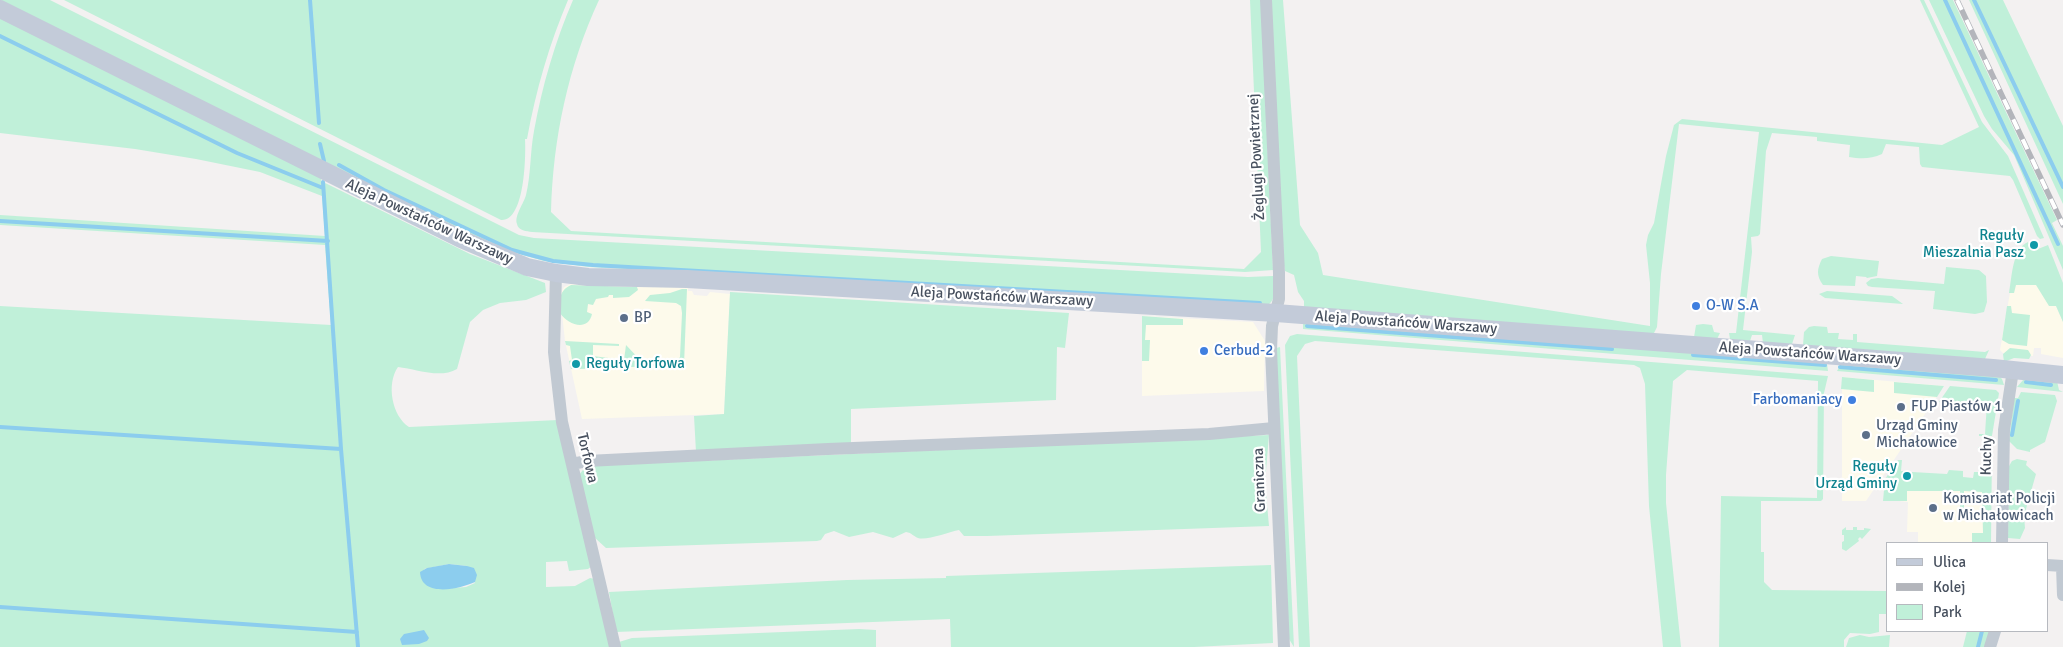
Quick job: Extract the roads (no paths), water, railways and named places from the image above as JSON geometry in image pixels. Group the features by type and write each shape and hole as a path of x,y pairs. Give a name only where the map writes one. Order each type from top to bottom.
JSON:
{"street":[{"name":"Żeglugi Powietrznej","path":"1266,0 1279,273 1279,299 1276,312"},
{"name":"Aleja Powstańców Warszawy","path":"0,9 460,239 522,265 556,273 1276,312 2063,375"},
{"name":"Torfowa","path":"556,273 554,352 562,422 615,647"},
{"name":"Graniczna","path":"1276,312 1272,330 1274,428 1284,647"},
{"name":"Kuchy","path":"2002,542 2004,430 2013,370"},
{"path":"572,464 587,461 700,455 1208,434 1274,428"},
{"path":"2048,565 2062,566 2063,596"},
{"path":"1990,647 1995,632"},
{"path":"1273,647 1284,647"}],"water":[{"path":"449,564 474,568 477,575 475,582 451,589 442,589 427,586 422,580 420,572 427,568"},
{"path":"424,630 429,638 427,641 419,644 402,645 400,639 404,634"}],"waterway":[{"path":"310,0 319,123"},
{"path":"1945,0 2058,244"},
{"path":"1974,0 2063,187"},
{"path":"0,36 237,153 323,188"},
{"path":"320,144 324,161"},
{"path":"339,165 384,190 512,250 553,261 593,265 1260,303"},
{"path":"323,182 341,449 358,647"},
{"path":"0,221 328,241"},
{"path":"1307,326 1612,349"},
{"path":"1693,355 1825,365"},
{"path":"1840,367 1996,380"},
{"path":"2026,382 2051,385"},
{"path":"2012,435 2018,401"},
{"path":"0,427 341,449"},
{"path":"0,607 357,632"},
{"path":"1978,647 1982,632"}],"railway":[{"path":"1957,0 2063,225"}],"place":[{"name":"Reguły Mieszalnia Pasz","path":"2034,245"},
{"name":"O-W S.A","path":"1696,306"},
{"name":"BP","path":"624,318"},
{"name":"Cerbud-2","path":"1204,351"},
{"name":"Reguły Torfowa","path":"576,364"},
{"name":"Farbomaniacy","path":"1852,400"},
{"name":"FUP Piastów 1","path":"1901,407"},
{"name":"Urząd Gminy Michałowice","path":"1866,435"},
{"name":"Reguły Urząd Gminy","path":"1907,476"},
{"name":"Komisariat Policji w Michałowicach","path":"1933,508"}]}
